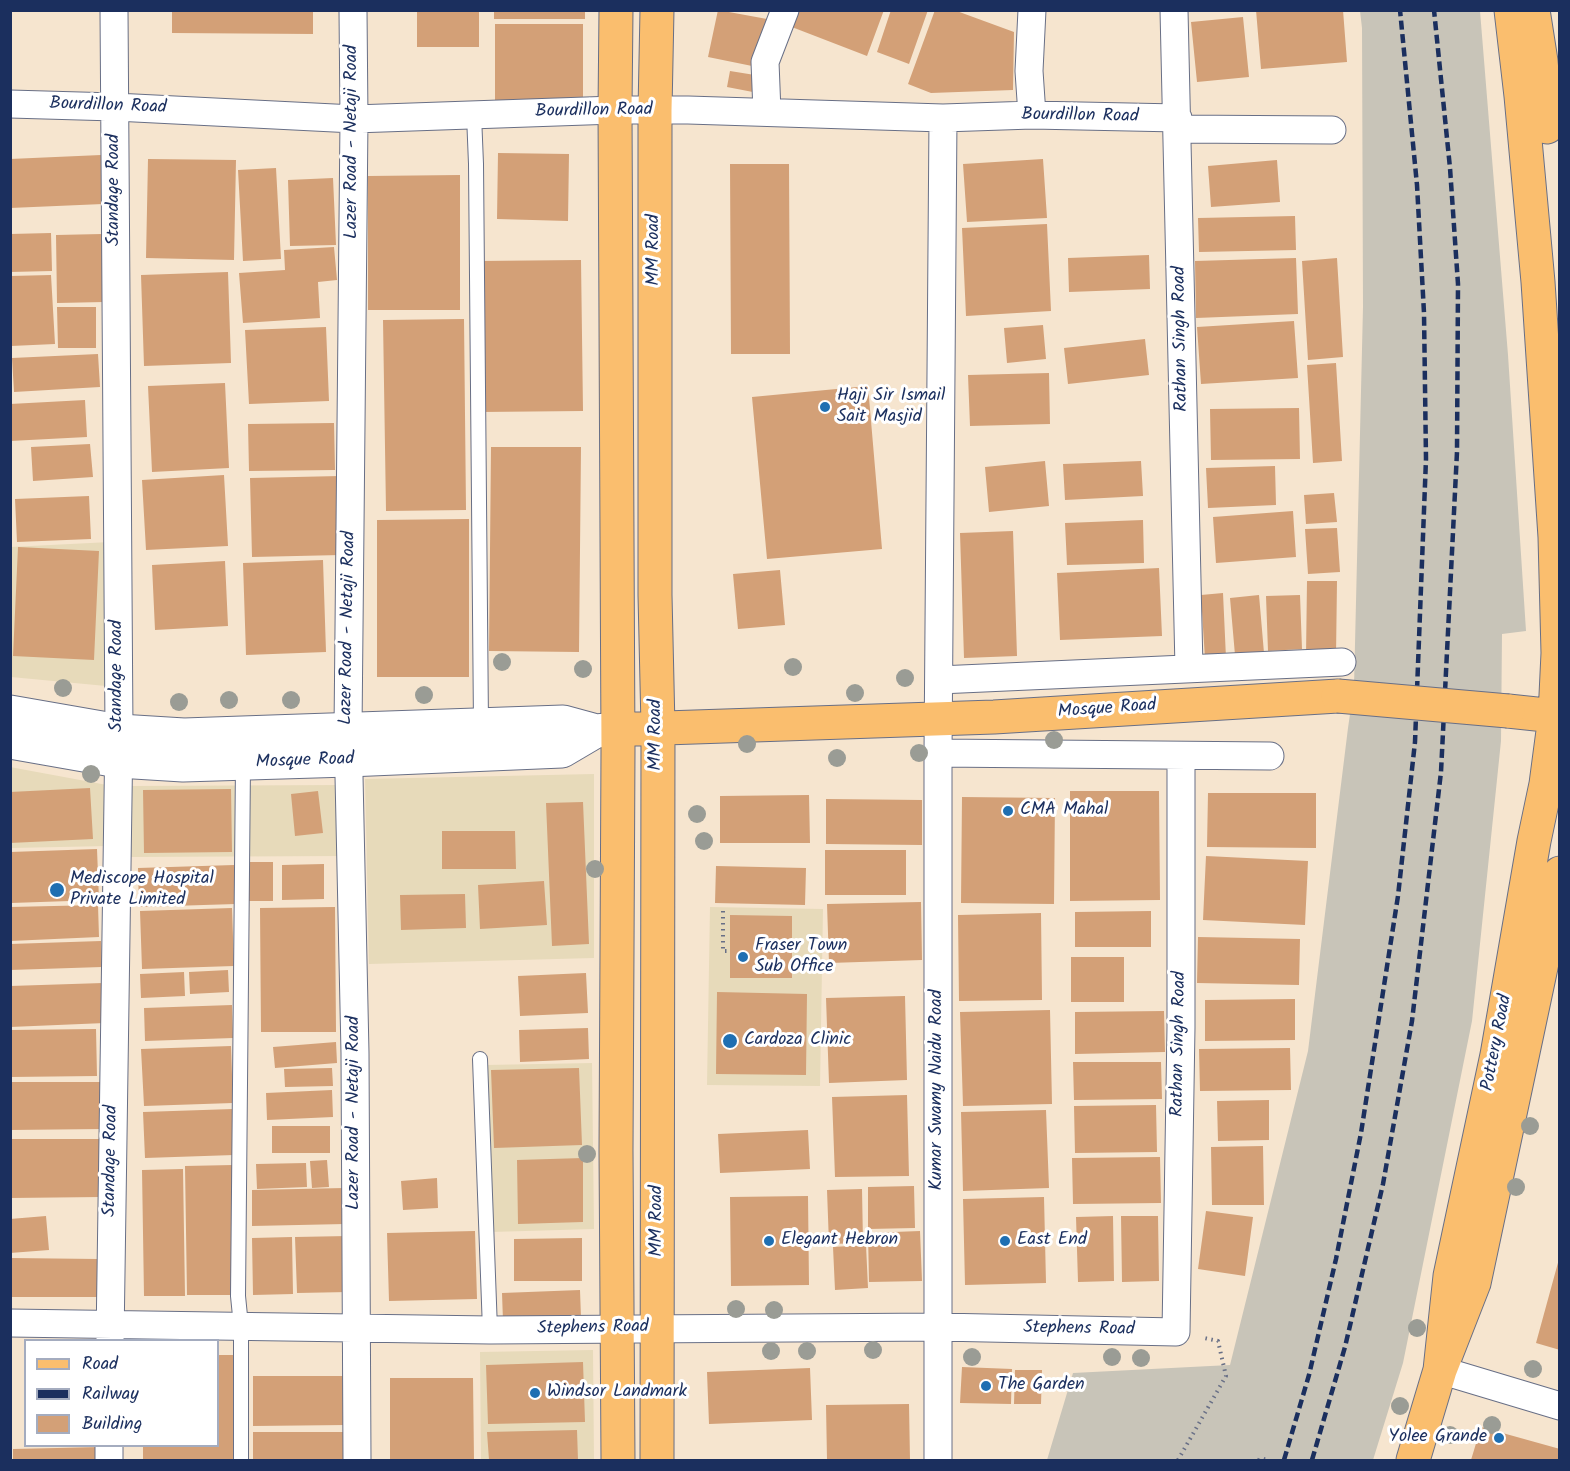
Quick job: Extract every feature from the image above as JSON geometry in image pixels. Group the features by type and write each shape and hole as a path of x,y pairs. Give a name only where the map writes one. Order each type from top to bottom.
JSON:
{"main road":[{"path":"616,10 607,730 616,1127 618,1461"},
{"name":"MM Road","path":"657,10 655,110 655,595 658,727 657,1461"},
{"path":"1511,10 1521,96 1549,274"},
{"path":"1533,10 1551,82 1549,274"},
{"name":"Pottery Road","path":"1440,1370 1450,1276 1497,1055 1546,784 1555,716 1558,653 1549,274"},
{"name":"Mosque Road","path":"607,730 994,717 1338,696 1555,716"},
{"name":"Pottery Road","path":"1413,1461 1440,1370 1473,1283 1559,884"}],"street":[{"name":"Standage Road","path":"110,1332 118,746 114,10"},
{"name":"Lazer Road - Netaji Road","path":"353,10 348,745 355,1053 357,1461"},
{"path":"767,112 765,62 785,10"},
{"path":"1032,10 1029,71 1032,115"},
{"name":"Rathan Singh Road","path":"1174,10 1189,668"},
{"name":"Bourdillon Road","path":"10,104 354,119 615,110 943,118 1032,115 1332,130"},
{"name":"Kumar Swamy Naidu Road","path":"938,1461 938,753 943,118"},
{"path":"939,680 1342,662"},
{"name":"Mosque Road","path":"10,712 183,765 243,764 481,725 563,722 607,730"},
{"name":"Mosque Road","path":"10,742 118,746 184,735 348,745 562,750 607,730"},
{"path":"938,753 1270,756"},
{"name":"Rathan Singh Road","path":"1176,1332 1181,1027 1181,756"},
{"name":"Stephens Road","path":"10,1323 110,1332 241,1326 490,1330 939,1328 1176,1332"},
{"path":"1440,1370 1560,1406"}],"lane":[{"path":"474,115 477,176 481,725"},
{"path":"241,1461 241,1326 238,1284 243,764"},
{"path":"480,1059 490,1330"}],"path":[{"path":"723,911 723,951 730,951"},
{"path":"1176,1332 1218,1341 1226,1376 1178,1461"},
{"path":"1260,1459 1267,1461"}],"shaded area":[{"path":"1360,11 1480,11 1508,355 1526,631 1502,634 1501,741 1472,1021 1403,1363 1373,1460 1047,1460 1073,1373 1230,1365 1308,1051 1354,686 1363,307 1362,28"},
{"path":"110,542 106,686 11,677 11,547"},
{"path":"10,767 107,785 108,846 11,848"},
{"path":"594,774 594,958 369,964 365,779"},
{"path":"342,785 343,856 131,857 130,786"},
{"path":"710,907 823,909 820,1086 707,1085"},
{"path":"592,1063 594,1229 491,1232 486,1065"},
{"path":"593,1350 594,1460 481,1460 480,1352"}],"building":[{"path":"172,10 313,10 313,34 172,33"},
{"path":"417,10 479,10 479,47 417,47"},
{"path":"494,10 585,10 585,19 494,19"},
{"path":"718,10 767,19 757,67 708,57"},
{"path":"789,10 884,10 867,56 784,24"},
{"path":"891,10 928,10 909,64 877,52"},
{"path":"935,10 954,10 1014,32 1013,90 931,93 908,84"},
{"path":"1256,10 1343,10 1347,62 1261,69"},
{"path":"1243,17 1249,77 1197,82 1191,22"},
{"path":"495,24 583,24 583,106 495,105"},
{"path":"730,71 761,76 758,93 727,87"},
{"path":"498,153 569,154 568,221 497,219"},
{"path":"101,155 103,204 10,208 10,159"},
{"path":"148,159 236,160 234,260 146,258"},
{"path":"1043,159 1047,218 967,222 963,164"},
{"path":"1277,160 1280,202 1211,207 1208,166"},
{"path":"730,164 789,164 790,354 731,354"},
{"path":"276,168 281,259 243,261 238,170"},
{"path":"460,175 460,310 368,310 368,176"},
{"path":"333,178 336,245 290,246 288,180"},
{"path":"1295,216 1296,250 1199,252 1198,218"},
{"path":"1047,224 1051,311 966,316 962,228"},
{"path":"51,233 52,271 10,272 10,234"},
{"path":"102,234 104,302 57,303 56,235"},
{"path":"334,247 337,280 318,282 320,318 243,323 239,273 285,270 284,250"},
{"path":"1149,255 1150,289 1069,292 1068,258"},
{"path":"1296,258 1298,314 1196,318 1195,261"},
{"path":"1337,258 1343,357 1308,360 1302,261"},
{"path":"581,260 583,411 481,412 479,261"},
{"path":"228,272 231,363 144,366 141,275"},
{"path":"51,275 55,344 11,346 10,276"},
{"path":"57,307 96,307 96,348 58,348"},
{"path":"464,319 466,510 386,511 383,320"},
{"path":"1294,321 1298,378 1201,384 1197,327"},
{"path":"1043,325 1046,359 1007,363 1004,328"},
{"path":"326,327 329,401 249,404 245,330"},
{"path":"1145,339 1149,375 1068,384 1064,348"},
{"path":"98,354 100,387 14,392 12,358"},
{"path":"1336,363 1342,461 1313,463 1307,365"},
{"path":"1049,373 1050,424 970,426 968,375"},
{"path":"225,383 229,468 152,472 148,386"},
{"path":"868,386 882,549 767,559 752,397"},
{"path":"85,400 87,437 10,441 10,404"},
{"path":"1299,408 1300,459 1211,460 1210,409"},
{"path":"334,423 335,470 249,471 248,424"},
{"path":"90,444 93,477 33,481 31,447"},
{"path":"491,447 581,447 579,652 489,651"},
{"path":"1045,461 1049,506 989,512 985,467"},
{"path":"1141,461 1143,496 1065,500 1063,464"},
{"path":"1275,466 1276,505 1208,508 1206,468"},
{"path":"224,475 228,546 146,550 142,480"},
{"path":"340,476 341,555 252,557 250,478"},
{"path":"1334,493 1337,522 1306,524 1304,495"},
{"path":"89,496 91,539 17,542 15,499"},
{"path":"1293,511 1296,557 1216,563 1213,517"},
{"path":"469,519 469,677 377,677 377,520"},
{"path":"1143,520 1144,563 1067,565 1065,523"},
{"path":"1337,528 1340,572 1308,574 1305,529"},
{"path":"1013,531 1017,656 964,658 960,533"},
{"path":"18,547 99,551 94,660 13,656"},
{"path":"323,560 326,652 246,655 243,563"},
{"path":"225,561 228,626 155,630 152,565"},
{"path":"1159,568 1162,636 1060,640 1057,573"},
{"path":"780,570 785,625 738,629 733,574"},
{"path":"1307,581 1337,581 1336,656 1306,656"},
{"path":"1223,593 1226,658 1205,659 1201,595"},
{"path":"1259,595 1264,653 1235,655 1230,598"},
{"path":"1300,595 1302,649 1268,651 1266,596"},
{"path":"90,788 93,839 10,843 10,792"},
{"path":"231,789 232,852 144,853 143,790"},
{"path":"318,791 323,833 295,836 291,794"},
{"path":"1070,791 1159,791 1160,900 1070,901"},
{"path":"1208,793 1316,793 1316,848 1207,847"},
{"path":"809,795 810,843 720,843 720,796"},
{"path":"962,797 1055,798 1054,904 961,903"},
{"path":"826,799 922,800 922,845 826,844"},
{"path":"583,802 589,944 552,946 546,803"},
{"path":"442,831 515,831 516,869 442,869"},
{"path":"97,849 99,900 11,903 10,852"},
{"path":"825,850 906,850 906,895 825,895"},
{"path":"1206,856 1308,861 1305,925 1203,920"},
{"path":"249,862 273,862 273,901 249,901"},
{"path":"324,864 324,899 282,900 282,865"},
{"path":"234,865 236,904 139,907 138,868"},
{"path":"716,866 806,868 805,905 715,903"},
{"path":"544,881 547,925 480,929 478,885"},
{"path":"465,894 466,928 401,930 400,895"},
{"path":"921,902 922,960 829,963 827,904"},
{"path":"98,905 99,937 10,941 10,907"},
{"path":"335,907 336,1032 261,1032 260,908"},
{"path":"232,908 234,966 142,969 140,911"},
{"path":"1151,911 1151,947 1075,947 1075,912"},
{"path":"1041,913 1042,1000 959,1001 958,915"},
{"path":"730,915 792,916 792,978 730,978"},
{"path":"1198,937 1300,939 1299,985 1197,983"},
{"path":"101,941 102,967 10,970 10,944"},
{"path":"1071,957 1124,957 1124,1002 1071,1002"},
{"path":"228,970 229,992 190,994 189,972"},
{"path":"184,972 185,996 141,998 140,974"},
{"path":"586,973 588,1013 520,1016 518,976"},
{"path":"103,983 105,1023 10,1027 10,986"},
{"path":"717,992 807,994 806,1075 716,1074"},
{"path":"905,996 907,1080 829,1083 826,998"},
{"path":"1295,999 1295,1040 1205,1041 1205,1000"},
{"path":"232,1005 233,1038 145,1041 144,1008"},
{"path":"1050,1010 1052,1104 963,1106 960,1012"},
{"path":"1164,1011 1165,1052 1075,1054 1075,1012"},
{"path":"588,1028 589,1059 520,1062 519,1030"},
{"path":"96,1029 97,1076 10,1077 10,1030"},
{"path":"336,1042 337,1063 275,1068 273,1047"},
{"path":"231,1046 233,1103 144,1106 141,1049"},
{"path":"1290,1048 1291,1090 1200,1091 1199,1049"},
{"path":"1073,1062 1161,1062 1162,1099 1074,1100"},
{"path":"332,1068 333,1086 285,1087 284,1069"},
{"path":"579,1068 582,1145 494,1148 491,1070"},
{"path":"10,1082 102,1082 103,1129 10,1130"},
{"path":"332,1090 333,1117 267,1120 266,1093"},
{"path":"907,1095 909,1176 835,1177 832,1097"},
{"path":"1269,1100 1269,1140 1218,1141 1217,1101"},
{"path":"1156,1105 1157,1152 1075,1153 1074,1106"},
{"path":"233,1109 234,1155 145,1158 143,1112"},
{"path":"1046,1110 1049,1188 963,1191 961,1112"},
{"path":"272,1126 330,1126 330,1153 272,1153"},
{"path":"808,1130 810,1169 720,1173 718,1134"},
{"path":"10,1139 101,1139 101,1197 10,1198"},
{"path":"1263,1146 1264,1205 1212,1205 1211,1147"},
{"path":"1160,1157 1161,1203 1073,1204 1072,1158"},
{"path":"583,1158 583,1222 518,1224 517,1160"},
{"path":"327,1160 329,1187 312,1188 310,1161"},
{"path":"306,1163 307,1187 257,1189 256,1164"},
{"path":"233,1165 235,1295 187,1295 185,1166"},
{"path":"183,1169 185,1296 144,1296 142,1170"},
{"path":"437,1178 438,1208 403,1210 401,1181"},
{"path":"914,1186 915,1228 868,1229 868,1187"},
{"path":"344,1188 345,1224 252,1226 252,1190"},
{"path":"862,1189 863,1243 829,1244 827,1190"},
{"name":"Elegant Hebron","path":"808,1196 809,1285 731,1286 730,1197"},
{"name":"East End","path":"1044,1197 1046,1283 965,1285 963,1199"},
{"path":"1206,1211 1253,1217 1245,1276 1198,1269"},
{"path":"46,1216 49,1250 10,1253 10,1219"},
{"path":"1113,1216 1114,1281 1078,1282 1076,1217"},
{"path":"1121,1216 1158,1216 1159,1281 1122,1282"},
{"path":"475,1231 477,1299 389,1301 387,1233"},
{"path":"920,1231 922,1281 869,1282 868,1233"},
{"path":"348,1236 349,1292 297,1293 295,1237"},
{"path":"292,1237 293,1294 253,1295 252,1238"},
{"path":"582,1238 582,1281 514,1281 514,1239"},
{"path":"866,1245 868,1288 835,1290 833,1247"},
{"path":"10,1258 98,1259 98,1297 10,1297"},
{"path":"1560,1259 1560,1350 1536,1343"},
{"path":"580,1290 581,1318 503,1321 502,1293"},
{"path":"219,1355 237,1355 238,1460 143,1460 143,1447 219,1447"},
{"name":"Windsor Landmark","path":"583,1362 585,1422 488,1424 486,1365"},
{"name":"The Garden","path":"962,1367 1012,1369 1011,1404 960,1403"},
{"path":"810,1368 812,1420 709,1424 707,1372"},
{"path":"1015,1370 1042,1370 1041,1404 1014,1404"},
{"path":"253,1376 346,1376 346,1425 253,1426"},
{"path":"390,1378 473,1378 474,1460 390,1460"},
{"path":"909,1404 910,1460 827,1460 826,1405"},
{"name":"Yolee Grande","path":"1481,1427 1560,1449 1560,1460 1471,1460"},
{"path":"577,1430 578,1460 489,1460 487,1432"},
{"path":"253,1432 343,1432 343,1460 253,1460"},
{"path":"101,1447 101,1460 13,1460 13,1449"}],"railway":[{"path":"1284,1460 1309,1375 1336,1259 1361,1133 1398,896 1415,742 1426,459 1424,313 1417,185 1400,10"},
{"path":"1312,1460 1345,1347 1383,1184 1412,1021 1441,772 1457,452 1458,284 1450,168 1434,10"}],"place":[{"name":"Haji Sir Ismail Sait Masjid","path":"825,407"},
{"name":"CMA Mahal","path":"1008,811"},
{"name":"Mediscope Hospital Private Limited","path":"57,890"},
{"name":"Fraser Town Sub Office","path":"743,957"},
{"name":"Cardoza Clinic","path":"730,1041"},
{"name":"Elegant Hebron","path":"769,1241"},
{"name":"East End","path":"1005,1241"},
{"name":"The Garden","path":"986,1386"},
{"name":"Windsor Landmark","path":"535,1393"},
{"name":"Yolee Grande","path":"1499,1438"}]}
